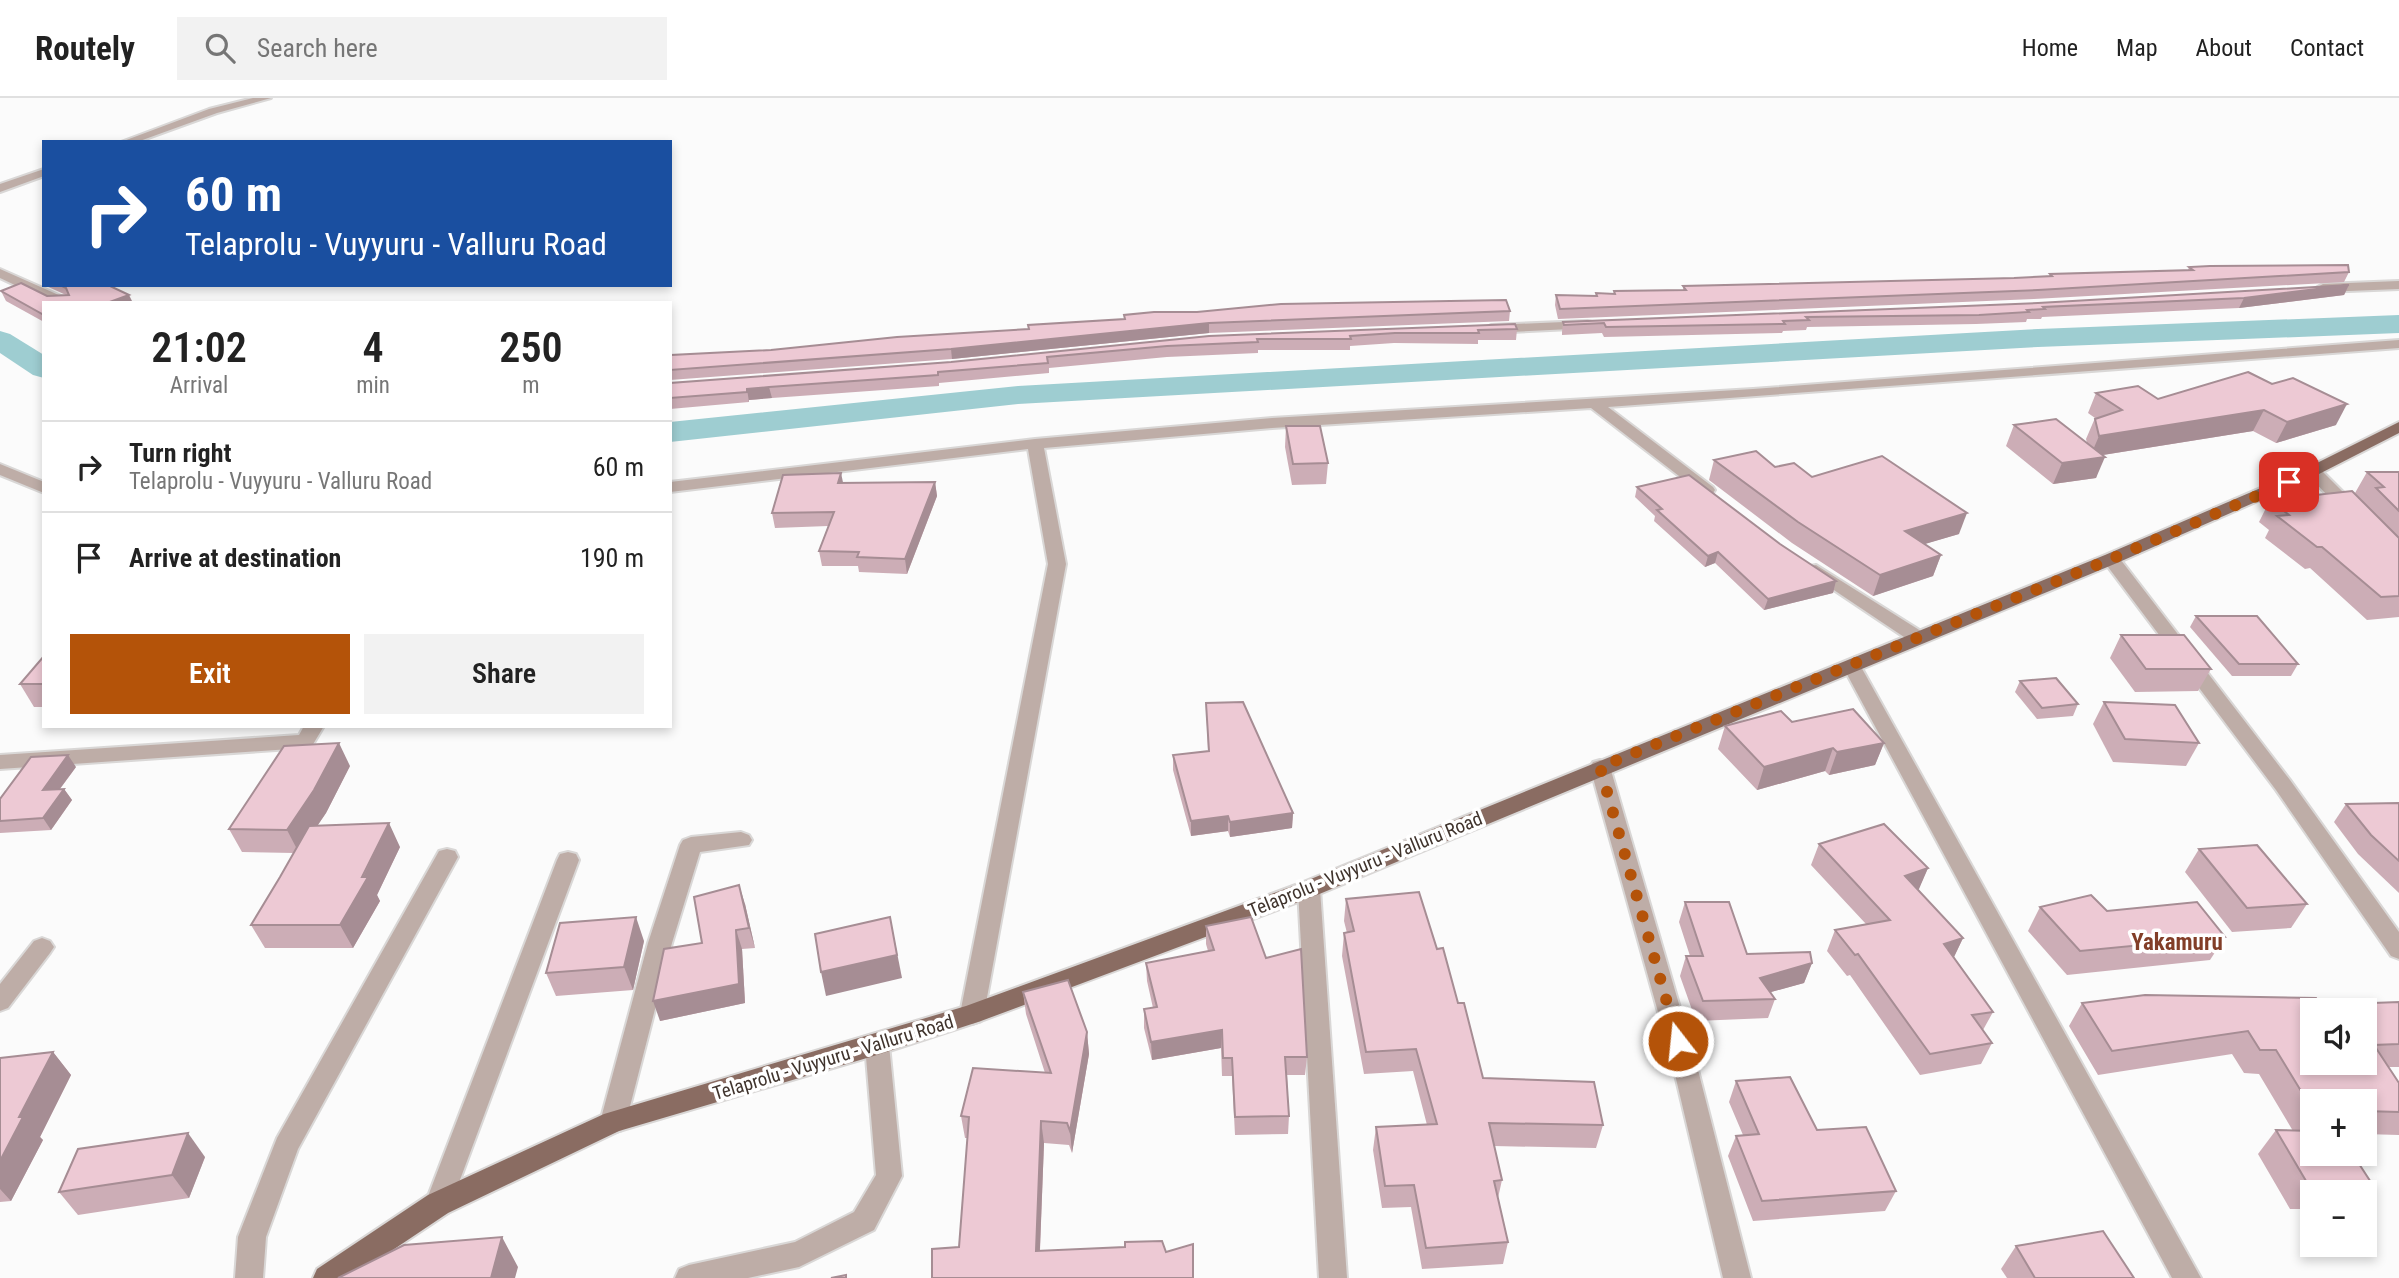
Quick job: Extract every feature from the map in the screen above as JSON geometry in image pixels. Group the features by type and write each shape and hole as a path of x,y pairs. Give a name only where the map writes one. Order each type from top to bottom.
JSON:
{"main road":[{"name":"Telaprolu - Vuyyuru - Valluru Road","path":"327,1278 438,1204 613,1122 877,1045 972,1014 1309,889 2111,559 2313,471 2399,427"}],"street":[{"path":"132,140 213,111 265,98"},
{"path":"0,188 42,173"},
{"path":"0,272 61,301"},
{"path":"2307,289 2399,285"},
{"path":"1483,329 1606,324"},
{"path":"672,487 1035,444 1272,424 2399,344"},
{"path":"1594,403 1721,501"},
{"path":"972,1014 1056,564 1035,444"},
{"path":"0,469 42,487"},
{"path":"2313,471 2361,520"},
{"path":"2111,559 2283,785 2399,950"},
{"path":"1806,564 1917,637"},
{"path":"1851,664 2188,1278"},
{"path":"0,762 305,741 313,728"},
{"path":"1600,767 1685,1066 1737,1278"},
{"path":"613,1122 660,943 691,845 741,840"},
{"path":"248,1278 252,1237 286,1146 447,857"},
{"path":"438,1204 568,860"},
{"path":"1309,889 1333,1278"},
{"path":"0,1001 42,947"},
{"path":"689,1278 799,1254 864,1222 889,1176 877,1045"}],"building":[{"path":"2348,265 2349,272 2038,290 1560,309 1556,295 1597,296 1596,293 1615,294 1614,291 1686,290 1683,286 2014,278 2052,276 2050,274 2193,270 2189,267 2210,266"},
{"path":"21,283 47,296 69,295 64,287 112,287 129,295 112,301 42,301 42,314 1,291"},
{"path":"2349,285 2244,298 2043,307 2045,309 2027,310 2029,312 1979,315 1806,317 1809,320 1783,321 1785,324 1606,327 1604,323 1564,325 1563,322 2038,303"},
{"path":"1506,300 1510,311 1209,323 951,349 672,370 672,355 771,350 897,337 1029,329 1028,325 1125,319 1124,315 1154,312 1197,312 1281,304"},
{"path":"1515,324 1517,329 1478,330 1479,333 1395,333 1350,336 1351,339 1257,339 1258,342 1167,346 1047,357 1048,363 938,372 938,375 769,387 747,389 747,392 672,398 672,383 951,362 1209,336"},
{"path":"2248,372 2272,384 2293,378 2347,404 2287,422 2264,410 2099,436 2095,419 2122,410 2096,393 2138,386 2158,399"},
{"path":"2056,419 2105,457 2062,463 2014,425"},
{"path":"1286,426 1320,426 1328,463 1293,464"},
{"path":"1756,451 1775,467 1794,463 1812,477 1882,456 1967,513 1905,531 1941,555 1880,575 1798,522 1714,460"},
{"path":"2367,472 2399,472 2399,511 2376,488 2384,487"},
{"path":"841,473 838,483 935,482 905,559 857,557 859,552 819,551 834,512 772,513 783,475"},
{"path":"1689,475 1780,544 1836,581 1768,599 1718,552 1708,556 1657,510 1662,509 1637,487"},
{"path":"2352,491 2399,538 2399,596 2381,597 2322,547 2317,547 2277,516 2289,515 2270,500"},
{"path":"2196,616 2257,616 2298,664 2239,664"},
{"path":"2121,635 2184,635 2211,669 2146,669"},
{"path":"42,658 42,684 20,684"},
{"path":"2056,678 2078,704 2042,708 2020,681"},
{"path":"1243,702 1293,813 1230,822 1228,816 1191,821 1173,755 1209,751 1206,703"},
{"path":"2104,702 2175,705 2199,743 2125,739"},
{"path":"1853,709 1884,743 1837,752 1833,748 1764,767 1725,726 1781,711 1792,722"},
{"path":"339,743 314,790 287,830 229,829 284,746"},
{"path":"68,755 43,790 64,789 43,818 0,821 0,799 31,757"},
{"path":"2399,803 2399,861 2371,835 2346,804"},
{"path":"389,823 362,877 368,877 340,925 251,925 309,826"},
{"path":"1884,824 1928,868 1905,876 1963,938 1944,944 1993,1012 1972,1015 1992,1043 1930,1054 1858,954 1855,955 1835,930 1890,920 1819,844"},
{"path":"2257,845 2307,904 2247,908 2199,849"},
{"path":"739,885 749,928 736,930 739,984 653,1001 664,949 702,943 694,897"},
{"path":"1419,892 1437,949 1443,948 1458,1003 1464,1003 1483,1078 1594,1082 1603,1125 1489,1123 1502,1180 1494,1181 1508,1242 1426,1248 1414,1185 1385,1186 1376,1127 1437,1124 1416,1049 1366,1052 1344,933 1354,931 1346,899"},
{"path":"2091,895 2107,911 2197,902 2225,937 2080,951 2040,907"},
{"path":"1685,902 1729,902 1747,954 1810,952 1812,963 1760,978 1775,999 1703,1001 1686,956 1703,956"},
{"path":"636,917 624,967 546,973 560,923"},
{"path":"890,917 897,955 821,972 815,934"},
{"path":"1251,917 1266,958 1301,949 1307,1057 1285,1057 1289,1116 1235,1117 1232,1058 1223,1058 1222,1030 1151,1042 1144,1009 1157,1007 1146,963 1214,950 1206,926"},
{"path":"1068,980 1087,1032 1070,1131 1067,1123 1041,1121 1036,1251 1125,1247 1125,1242 1162,1241 1166,1252 1193,1244 1193,1278 932,1278 932,1249 959,1247 969,1117 961,1116 973,1068 1051,1073 1023,992"},
{"path":"2145,995 2316,998 2300,998 2300,1075 2377,1075 2377,1050 2399,1083 2399,1112 2377,1111 2377,1089 2300,1089 2276,1050 2260,1050 2248,1031 2112,1051 2082,1003"},
{"path":"2399,1002 2399,1044 2377,1045 2377,1003"},
{"path":"53,1052 19,1117 23,1117 0,1161 0,1058"},
{"path":"1790,1077 1817,1130 1866,1127 1896,1191 1762,1201 1736,1136 1759,1134 1736,1081"},
{"path":"2276,1130 2300,1131 2300,1166 2360,1166 2369,1180 2305,1180"},
{"path":"188,1133 172,1175 59,1192 78,1149"},
{"path":"2103,1231 2134,1278 2035,1278 2016,1246"},
{"path":"502,1237 491,1278 338,1278 404,1245"}],"waterway":[{"path":"672,432 1018,395 2038,338 2399,324"},
{"path":"0,340 42,368"}],"district":[{"name":"Yakamuru","path":"2177,942"}],"route":[{"path":"1678,1041 1600,767 2111,559 2289,482"}]}
